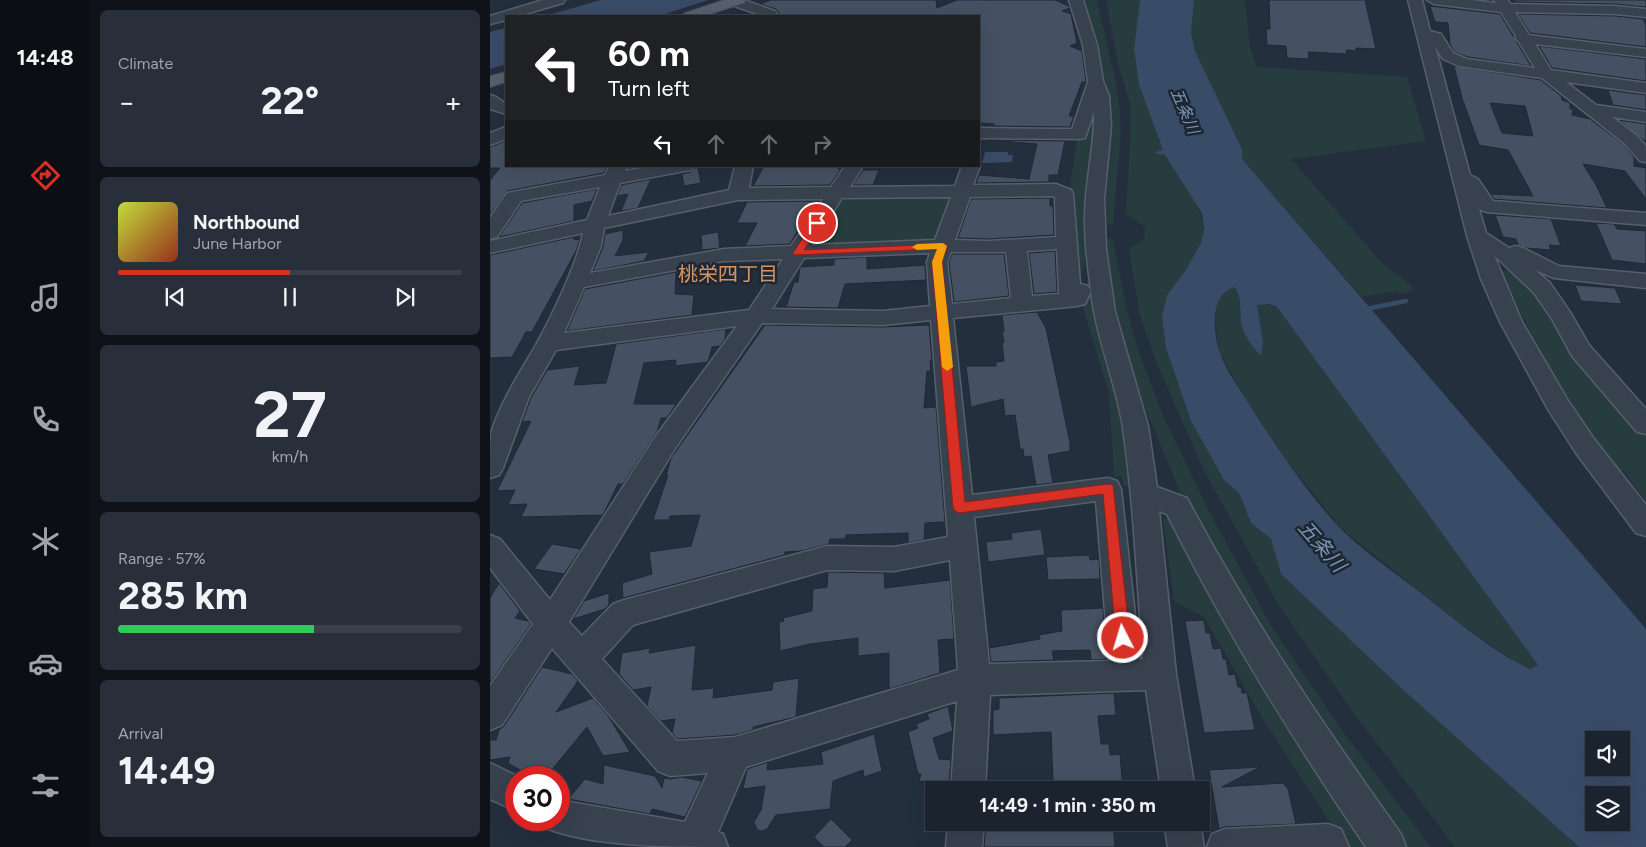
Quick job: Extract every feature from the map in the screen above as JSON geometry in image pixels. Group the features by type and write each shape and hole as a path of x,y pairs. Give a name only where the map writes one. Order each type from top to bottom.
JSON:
{"main road":[{"path":"693,15 737,1"},
{"path":"490,82 505,77"}],"street":[{"path":"508,15 558,0"},
{"path":"1076,0 1090,45 1095,81 1101,96 1103,126 1095,198 1096,249 1104,312 1135,426 1144,494 1160,674 1177,781"},
{"path":"1415,0 1477,236 1492,279 1511,322 1558,404 1585,446 1646,525"},
{"path":"1434,0 1504,4 1595,5 1646,12"},
{"path":"737,1 770,14 767,15"},
{"path":"1504,4 1522,38 1546,74 1630,139 1646,157"},
{"path":"490,20 505,16"},
{"path":"1425,34 1436,37 1448,56 1455,60 1646,88"},
{"path":"1522,38 1646,53"},
{"path":"980,136 1079,134 1095,81"},
{"path":"490,100 498,108 505,109"},
{"path":"1589,109 1646,117"},
{"path":"490,140 505,132"},
{"path":"490,148 505,149"},
{"path":"490,232 514,197 614,173 675,167"},
{"path":"738,194 744,167"},
{"path":"490,714 551,624 665,443 756,316 853,167"},
{"path":"969,781 975,680 937,262 971,167"},
{"path":"490,468 517,397 548,343 576,282 591,246 595,224 614,173"},
{"path":"1463,177 1471,183 1487,206 1487,228 1477,236"},
{"path":"490,246 738,194 1056,190 1064,194 1070,299"},
{"path":"1487,206 1646,218"},
{"path":"1477,236 1496,240 1536,265 1554,272 1646,281"},
{"path":"1477,236 1498,248 1542,288 1562,317 1580,350 1646,425"},
{"path":"576,282 724,255 943,246 1016,246 1067,242"},
{"path":"1016,246 1022,304"},
{"path":"548,343 756,316 883,318 1077,299 1096,249"},
{"path":"959,508 1108,489 1126,675"},
{"path":"1144,494 1177,506 1195,543 1246,634 1310,735 1388,847"},
{"path":"582,658 624,614 827,558 894,559 963,546"},
{"path":"490,547 551,624 670,759 735,754 975,680 1160,674"},
{"path":"570,820 702,845 735,754"},
{"path":"490,780 505,788"},
{"path":"964,847 965,831"},
{"path":"1183,831 1186,847"},
{"path":"1225,847 1328,842 1331,847"}],"green space":[{"path":"1083,0 1097,0 1117,88 1121,133 1113,225 1100,224 1108,128 1088,19 1087,2"},
{"path":"1106,0 1140,0 1134,49 1139,85 1163,151 1156,152 1157,154 1165,155 1186,185 1199,208 1202,220 1203,232 1201,243 1186,270 1224,480 1239,493 1251,523 1271,539 1281,574 1400,687 1579,847 1455,847 1348,705 1278,604 1203,469 1155,359 1139,312 1129,249 1144,240 1145,227 1126,214 1131,120 1130,103 1118,64"},
{"path":"1194,0 1245,0 1250,47 1257,67 1407,77 1426,141 1291,159 1382,263 1414,289 1405,294 1395,291 1362,297 1242,159 1242,148 1195,51 1191,33"},
{"path":"1096,95 1090,250 1075,290 1070,186 1077,137"},
{"path":"949,197 954,199 940,239 933,242 820,249 815,243 841,201 847,199"},
{"path":"1100,238 1113,239 1127,310 1140,356 1165,420 1210,513 1273,629 1341,729 1431,847 1399,847 1196,530 1126,362 1114,314"},
{"path":"1093,265 1128,436 1130,486 1124,486 1121,476 1114,477 1109,393 1081,301"},
{"path":"1514,269 1524,279 1646,436 1646,502 1624,471 1617,470 1568,399 1526,324 1502,271"},
{"path":"1234,287 1238,292 1240,305 1261,355 1263,342 1257,305 1270,304 1277,307 1538,665 1531,669 1515,662 1457,621 1342,529 1285,459 1238,386 1219,351 1215,317 1218,300 1226,290"},
{"path":"1172,515 1377,847 1346,847 1261,716 1204,617 1174,601 1163,520"}],"water":[{"path":"601,0 708,0 662,15 548,15"},
{"name":"五条川","path":"1140,0 1194,0 1191,33 1195,51 1242,149 1242,159 1646,629 1646,847 1579,847 1400,687 1281,574 1271,539 1251,523 1239,493 1224,480 1191,421 1166,348 1162,316 1167,295 1186,270 1201,243 1204,229 1202,213 1165,155 1155,152 1163,150 1139,85 1134,49","holes":["1234,287 1240,301 1242,326 1247,339 1255,349 1261,356 1263,342 1257,305 1270,304 1277,307 1538,665 1530,669 1499,652 1375,559 1328,515 1293,470 1225,365 1215,333 1215,314 1217,305 1226,291"]},
{"path":"505,28 505,64 490,69 490,32"},
{"path":"985,152 1008,152 1008,155 1013,155 1012,162 982,163"}],"building":[{"path":"771,0 936,0 937,8 957,0 1055,0 1070,8 1062,11 1071,14 1077,43 1070,46 1082,51 1086,82 1082,82 1069,116 1074,116 1070,127 993,126 994,124 980,123 980,15 778,15 779,13 776,9 760,4"},
{"path":"1269,0 1365,0 1376,49 1356,48 1356,51 1346,50 1347,54 1308,52 1309,59 1287,58 1286,46 1267,45 1266,29 1270,29"},
{"path":"1514,0 1646,0 1646,7 1615,4 1515,2"},
{"path":"1430,6 1500,14 1531,66 1468,57 1454,52 1450,44 1448,23 1435,22"},
{"path":"1518,14 1615,16 1643,19 1646,25 1646,47 1530,33"},
{"path":"1539,46 1646,59 1646,81 1552,68"},
{"path":"1454,66 1541,80 1561,96 1562,100 1570,103 1570,109 1573,109 1572,115 1590,119 1623,144 1634,157 1634,166 1646,168 1646,199 1625,171 1583,164 1607,208 1494,199 1491,194 1533,196 1508,150 1479,145 1462,98","holes":["1490,103 1525,106 1533,136 1502,133"]},
{"path":"1608,90 1646,95 1646,110 1613,105"},
{"path":"1619,120 1646,124 1646,141 1643,140"},
{"path":"989,140 1065,141 1058,175 1049,175 1049,182 976,183 979,175 1029,179 1037,144"},
{"path":"505,141 505,167 607,167 604,173 507,191 490,215 490,180 500,168 490,168 490,147"},
{"path":"763,167 839,167 838,169 841,169 830,185 753,186"},
{"path":"698,168 701,183 684,186 682,174 691,172"},
{"path":"863,170 879,170 873,185 853,185"},
{"path":"651,179 638,208 621,211 628,194 617,196 621,185"},
{"path":"597,189 592,201 574,205 574,221 499,237 522,203"},
{"path":"1050,198 1050,206 1053,206 1054,235 989,239 958,238 971,199"},
{"path":"819,201 808,218 805,218 790,244 745,246 757,223 737,223 747,202"},
{"path":"1495,215 1551,219 1561,246 1549,245 1551,250 1526,248 1518,245 1516,239 1503,237"},
{"path":"1596,223 1614,224 1617,229 1646,231 1646,264 1612,260"},
{"path":"623,230 623,240 615,256 649,252 644,261 593,271 603,247 605,234"},
{"path":"718,232 720,248 702,250 701,235"},
{"path":"574,237 574,240 580,239 576,251 532,332 526,332 512,357 490,358 490,255"},
{"path":"1055,251 1057,292 1034,294 1029,253"},
{"path":"952,254 1004,254 1009,296 954,302 949,262"},
{"path":"867,257 867,269 925,265 926,280 845,284 838,308 786,307 794,282 798,282 800,267 834,265 834,259"},
{"path":"676,272 675,294 694,295 692,315 567,331 585,289"},
{"path":"1575,285 1615,288 1622,304 1581,301"},
{"path":"1037,312 1046,328 1070,443 1070,451 1048,455 1053,483 1036,485 1031,456 1024,457 1023,449 1020,449 1015,415 1005,416 1003,399 971,407 966,366 996,366 996,362 1004,361 1002,315"},
{"path":"765,325 883,327 929,325 932,361 930,361 931,371 927,371 924,408 936,407 945,522 925,523 924,540 908,543 908,533 846,535 845,539 830,539 829,544 801,551 785,552 785,555 623,598 622,583 652,574 649,552 691,546 700,515 670,516 669,520 653,520 668,475 666,476 671,458"},
{"path":"726,329 725,339 720,346 712,347 708,362 675,366 676,360 644,363 634,404 676,404 667,418 661,418 657,432 623,484 618,484 603,515 521,517 527,504 508,505 515,490 497,491 531,421 522,422 531,398 547,370 580,366 574,385 606,383 616,344"},
{"path":"1041,529 1045,555 988,562 986,542 1012,539 1011,533"},
{"path":"552,544 581,549 564,574 534,569"},
{"path":"1089,555 1090,560 1099,559 1100,579 1048,580 1046,557"},
{"path":"828,572 884,573 885,588 950,580 954,639 938,640 940,673 889,689 889,653 858,656 858,638 810,644 780,651 779,622 784,621 783,618 812,611 813,589 827,587"},
{"path":"499,583 520,611 515,618 528,621 531,624 490,683 490,598"},
{"path":"609,593 609,605 605,609 573,619 584,601"},
{"path":"1103,608 1107,659 1091,660 1090,650 1052,651 1054,660 991,662 989,648 1040,639 1039,635 1062,631 1061,610"},
{"path":"1204,620 1206,633 1210,633 1213,649 1221,648 1223,659 1226,659 1229,675 1235,674 1238,687 1241,687 1242,693 1247,693 1255,730 1204,733 1185,621"},
{"path":"696,645 692,690 714,688 713,698 772,690 773,682 799,678 796,717 753,727 753,730 735,735 678,739 672,733 675,719 661,721 647,706 651,687 633,690 619,674 622,653 650,648 649,653"},
{"path":"542,667 572,674 578,681 556,712 593,698 609,717 630,752 603,756 587,727 555,766 513,766 508,763 510,757 490,760 490,740 496,740 499,730 504,726"},
{"path":"1114,693 1116,715 1098,716 1101,744 1109,744 1110,755 1120,754 1122,781 1053,781 1051,732 993,735 993,710 999,709 999,698"},
{"path":"948,706 953,731 933,738 939,759 951,760 949,781 919,781 921,774 918,774 908,732 918,728 916,724 929,719 927,714"},
{"path":"874,734 882,771 864,777 863,770 833,781 830,809 776,815 767,829 757,830 754,822 761,810 765,786 743,789 747,769 768,762 767,770 823,764 821,752"},
{"path":"604,765 655,776 662,788 664,778 681,777 702,781 685,817 652,809 650,814 570,799 570,797 585,779 603,784"},
{"path":"1260,767 1222,787 1283,783 1288,789 1296,824 1225,827 1219,829 1209,770"},
{"path":"831,819 852,840 845,847 824,847 814,837"},
{"path":"985,831 1114,831 1115,847 984,847"}],"waterway":[{"path":"1366,309 1406,301"}],"slow traffic":[{"path":"917,247 943,246 937,262 947,367"}],"district":[{"name":"桃栄四丁目","path":"728,274"}],"route":[{"path":"817,223 797,253 943,246 937,262 943,312 959,508 1108,489 1123,638"}]}
